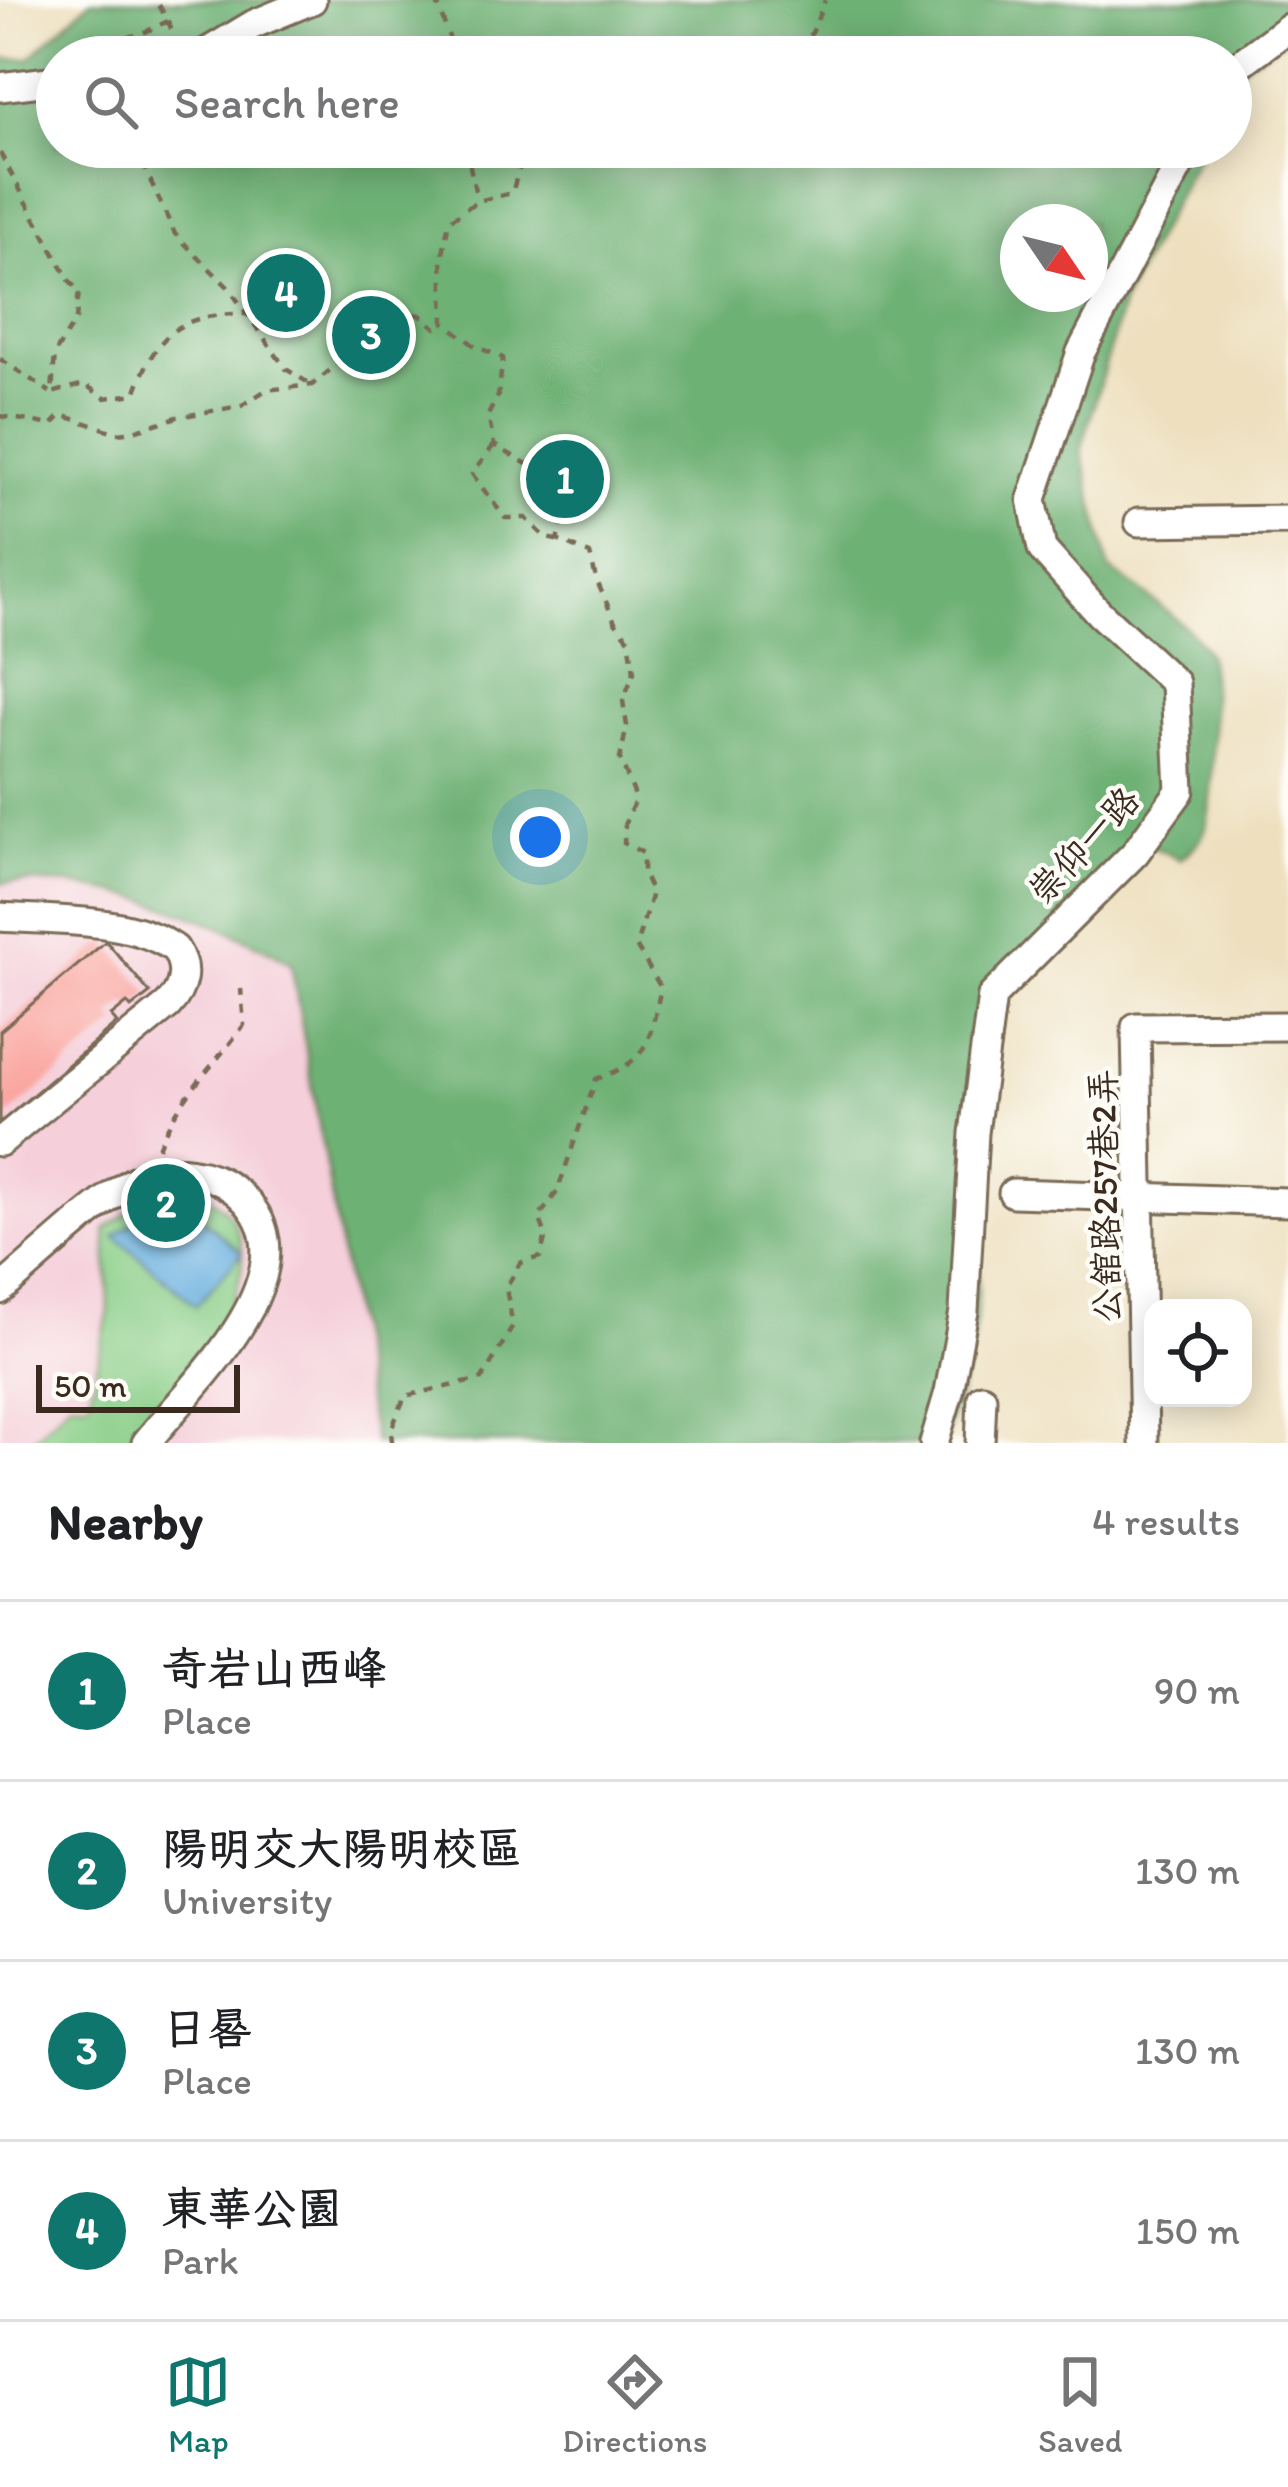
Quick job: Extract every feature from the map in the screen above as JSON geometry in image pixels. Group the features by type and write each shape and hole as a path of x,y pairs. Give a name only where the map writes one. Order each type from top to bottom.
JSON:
{"street":[{"path":"234,36 312,0"},
{"path":"1252,56 1288,28"},
{"path":"0,87 36,83"},
{"name":"崇仰一路","path":"934,1443 964,1311 974,1133 992,996 1135,854 1180,791 1174,683 1099,613 1042,549 1031,499 1081,352 1178,168"},
{"path":"1139,522 1288,520"},
{"path":"0,917 148,934 175,949 183,973 169,1005 0,1142"},
{"name":"公舘路257巷2弄","path":"1144,1443 1136,1027 1288,1026"},
{"path":"0,1290 141,1177 173,1172 207,1175 248,1202 260,1221 266,1250 259,1293 244,1320 146,1443"},
{"path":"1013,1193 1288,1202"},
{"path":"980,1443 982,1398"}],"path":[{"path":"156,0 173,36"},
{"path":"436,0 449,36"},
{"path":"808,36 826,0"},
{"path":"131,36 168,21"},
{"path":"0,152 58,262 80,291 76,319 55,353 52,393"},
{"path":"144,168 175,235 228,287 286,369 312,386"},
{"path":"470,168 477,202"},
{"path":"444,322 442,258 449,221 477,202 512,193 520,168"},
{"path":"0,416 52,425 62,415 118,433 134,431 193,413 241,406 274,388 312,386 345,358 378,308 420,315 436,328 444,322"},
{"path":"0,359 52,393 84,384 105,398 135,394 156,344 170,332 217,314 246,314"},
{"path":"392,1443 391,1430 405,1396 482,1379 513,1326 506,1288 520,1263 540,1257 546,1235 539,1217 557,1192 596,1079 622,1070 646,1049 661,988 636,946 652,893 644,874 643,853 624,843 626,823 637,798 620,758 627,726 622,701 634,672 629,639 615,622 590,554 546,538 526,518 505,518 472,474 494,445 488,415 498,396 503,358 476,346 444,322"},
{"path":"494,445 574,490 557,541"},
{"path":"158,1148 168,1121 244,1025 241,989"}],"shaded area":[{"path":"42,881 171,907 239,933 291,963 374,1443 0,1443 0,883"}],"green space":[{"path":"91,0 1288,0 1288,38 1252,60 1252,36 53,36"},
{"path":"36,52 36,168 1191,168 1124,298 1081,450 1109,569 1178,620 1207,654 1213,737 1207,823 1200,839 1180,859 1150,846 1003,989 969,1225 978,1280 974,1335 944,1443 374,1443 291,963 223,929 151,902 76,886 0,883 0,59 30,58"},
{"path":"177,1190 201,1194 221,1206 232,1219 242,1248 240,1278 212,1338 127,1443 30,1443 70,1401 89,1402 109,1310 106,1229 147,1198"}],"water":[{"path":"174,1194 242,1253 196,1306 115,1236"}],"building":[{"path":"106,941 150,993 111,1016 117,1023 0,1123 0,1031"}],"place":[{"name":"東華公園","path":"286,293"},
{"name":"日晷","path":"371,335"},
{"name":"奇岩山西峰","path":"565,479"},
{"name":"陽明交大陽明校區","path":"166,1203"}]}
